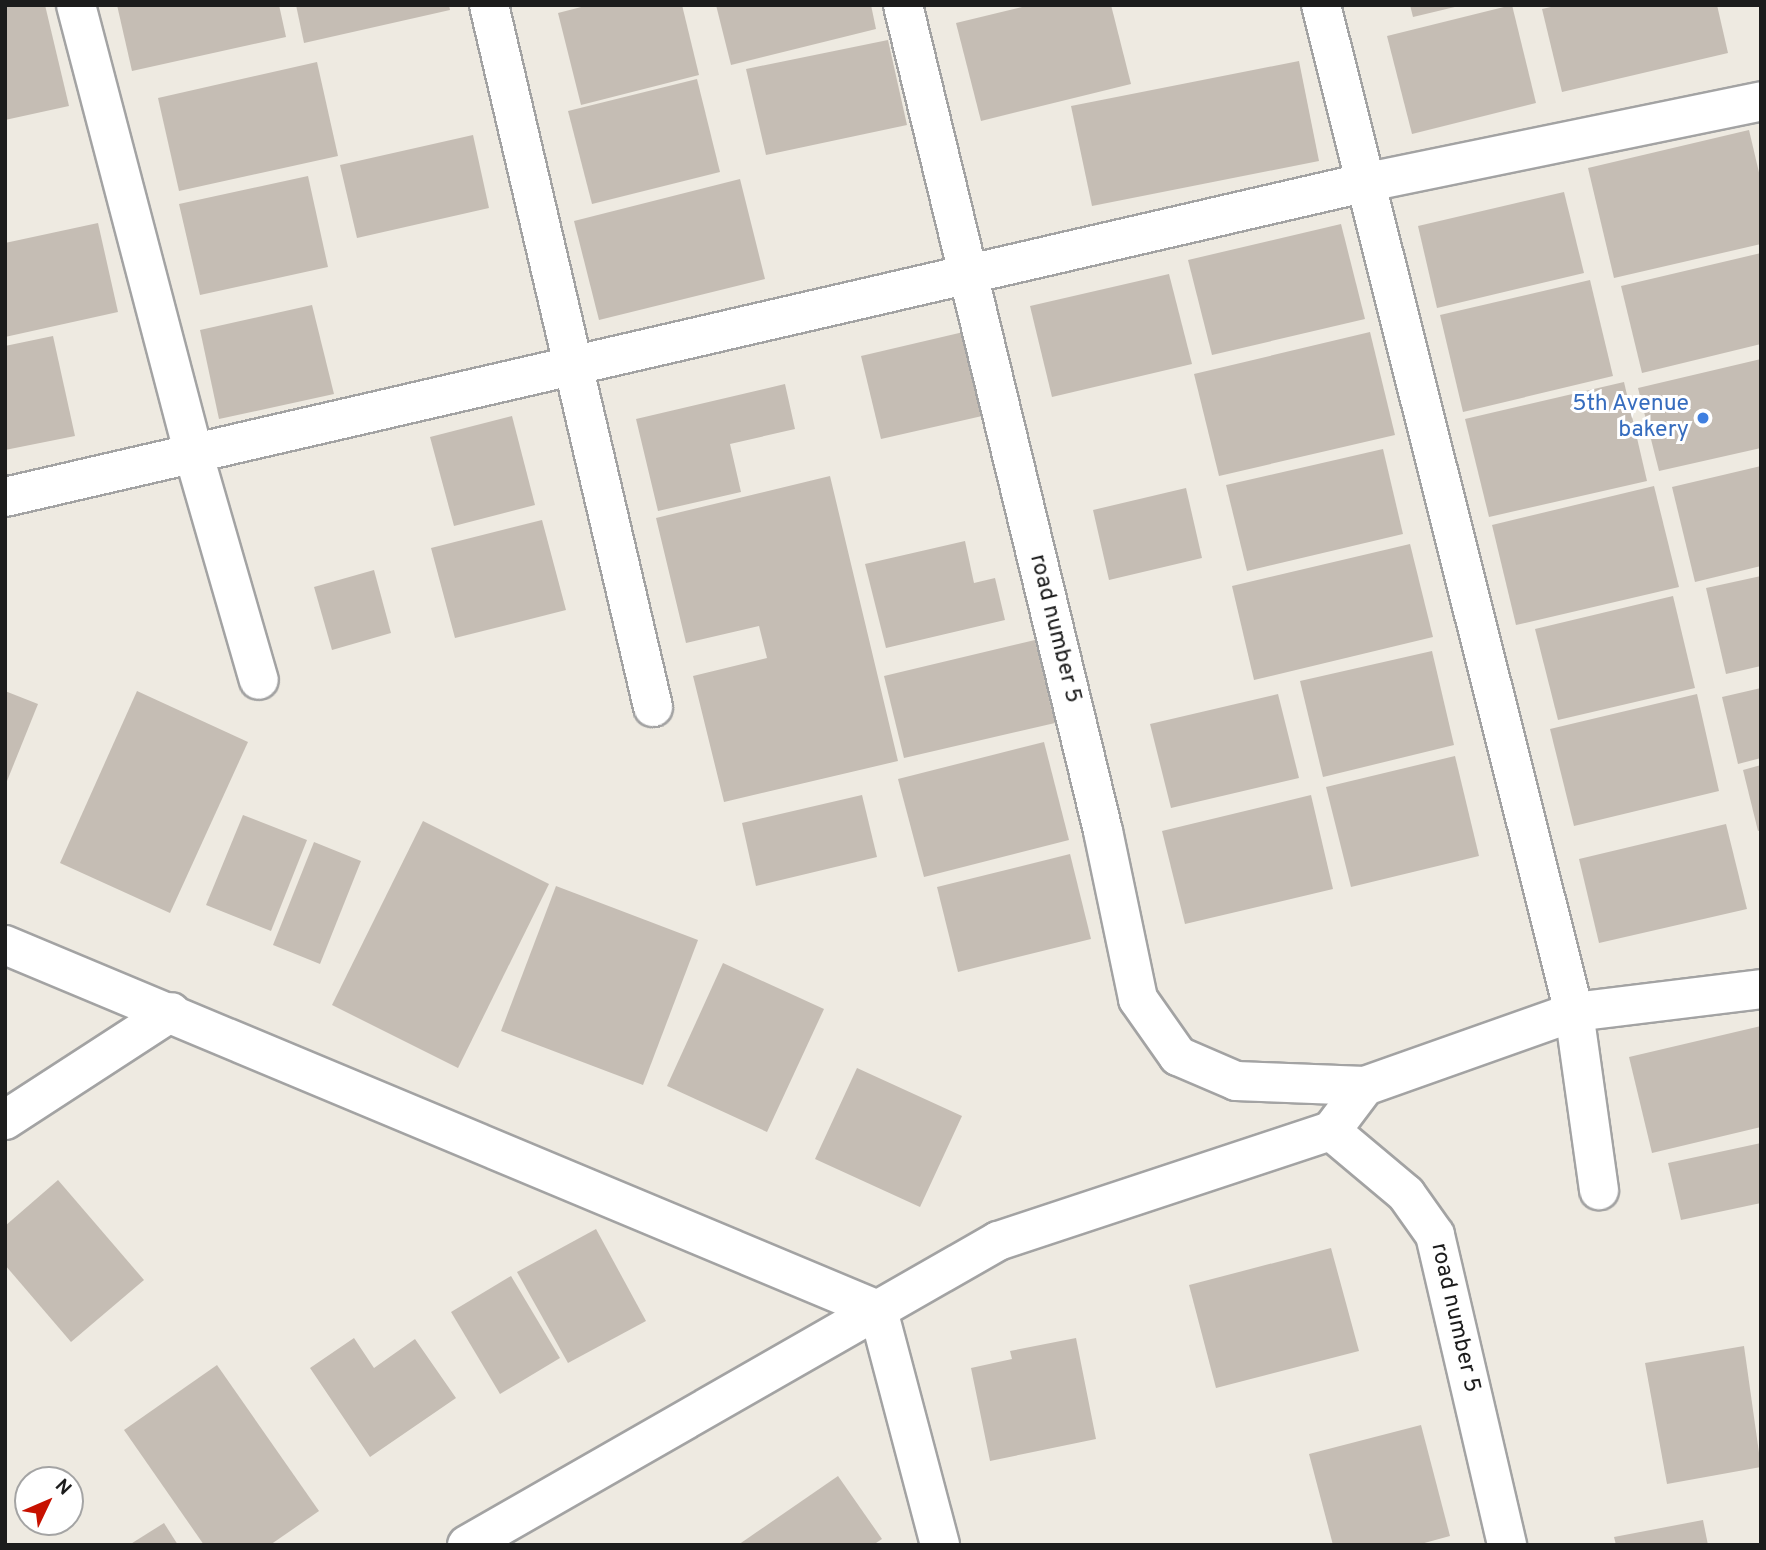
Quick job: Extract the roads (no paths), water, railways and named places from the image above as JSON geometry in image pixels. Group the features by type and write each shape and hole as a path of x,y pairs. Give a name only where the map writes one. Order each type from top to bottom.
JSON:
{"street":[{"path":"76,5 192,452 259,680"},
{"path":"489,5 653,706"},
{"name":"road number 5","path":"903,5 1103,831 1138,999 1178,1056 1236,1082 1365,1086"},
{"path":"1321,5 1363,183 1574,1012 1599,1190"},
{"path":"5,497 1363,183 1761,101"},
{"path":"5,945 171,1012 878,1310"},
{"path":"467,1545 998,1241 1331,1131 1365,1086 1574,1012 1761,989"},
{"path":"5,1120 171,1012"},
{"name":"road number 5","path":"1331,1131 1406,1194 1435,1235 1507,1545"},
{"path":"878,1310 940,1545"}],"place":[{"name":"5th Avenue bakery","path":"1703,418"}]}
